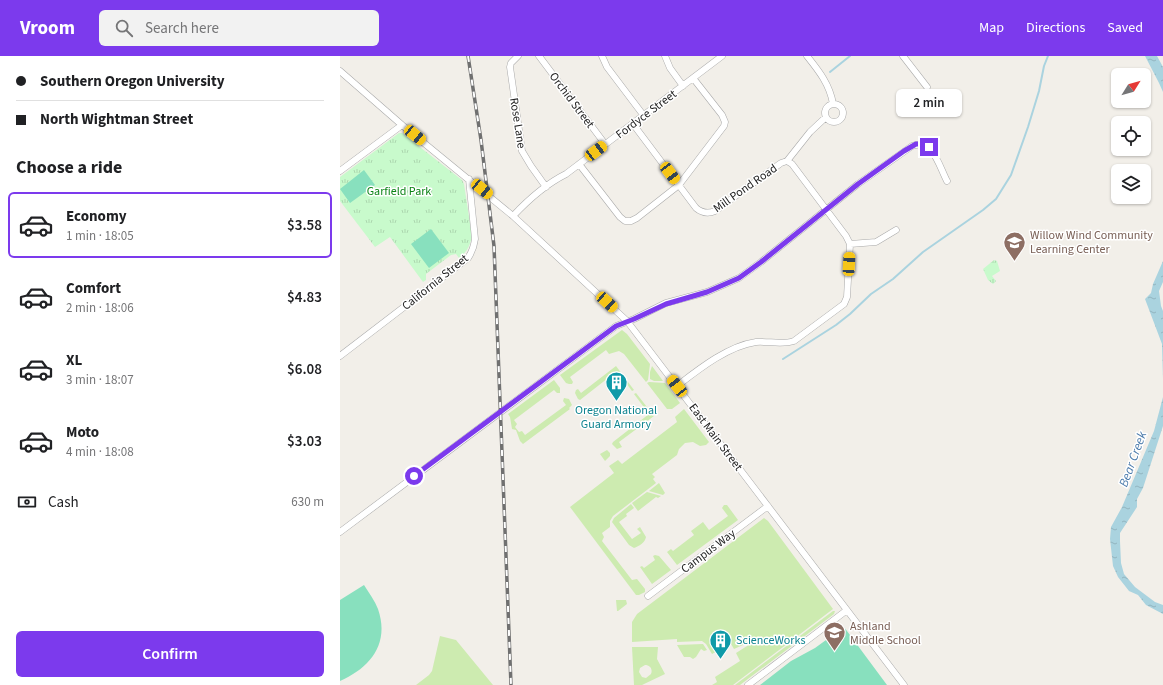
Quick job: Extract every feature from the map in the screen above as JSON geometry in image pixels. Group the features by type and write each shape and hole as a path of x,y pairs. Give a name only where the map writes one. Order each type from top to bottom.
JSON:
{"street":[{"name":"Rose Lane","path":"518,56 511,63 510,67 520,145 525,158 546,187"},
{"name":"Orchid Street","path":"539,56 605,144"},
{"path":"602,56 607,67 644,116"},
{"path":"665,56 670,68 683,86"},
{"name":"Fordyce Street","path":"513,216 521,207 546,187 644,116 722,56"},
{"path":"808,56 827,84 833,104"},
{"path":"903,56 927,87"},
{"name":"East Main Street","path":"340,71 402,125 513,216 627,321 904,685"},
{"path":"579,164 620,217 625,221 631,221 637,218 679,185 724,126 722,115 694,78"},
{"path":"833,104 839,105 842,108 843,114 838,121 834,122 826,117 825,113 829,105 833,104"},
{"path":"787,161 810,132 826,117"},
{"name":"Mill Pond Road","path":"633,124 696,208 701,211 711,213 715,211 781,163 787,161 792,164 846,236 850,244"},
{"path":"340,171 402,125"},
{"path":"340,522 342,530 616,326 666,304 707,292 739,278 858,184 916,144 929,147 934,153 946,181"},
{"name":"California Street","path":"340,356 468,258 471,254 475,245 475,239 469,179"},
{"path":"677,386 715,358 745,345 755,342 786,343 794,341 846,301 850,244 876,242 896,230"},
{"name":"Campus Way","path":"648,596 768,506"},
{"path":"748,685 847,610"}],"green space":[{"name":"Garfield Park","path":"399,133 402,133 462,180 464,184 472,236 469,246 459,258 456,254 451,255 426,274 426,280 423,282 390,237 375,247 340,201 340,177"},
{"path":"364,170 375,185 350,203 340,189"},
{"path":"431,229 449,253 429,268 411,244"},
{"path":"994,260 997,261 1000,271 992,276 996,281 993,284 988,280 983,269"},
{"path":"622,330 627,334 650,364 648,380 646,382 624,354 619,351 609,354 606,350 570,377 573,382 572,384 566,383 560,375"},
{"path":"616,366 634,390 632,391 617,371 580,400 578,399 575,393 576,390 578,389 581,393"},
{"path":"652,366 663,381 654,381 650,379"},
{"path":"554,380 560,388 560,393 557,393 554,390 514,420 517,424 515,427 519,432 522,431 525,435 566,405 563,401 564,398 569,399 572,405 569,408 570,409 523,444 520,441 516,430 512,429 508,414"},
{"path":"647,383 665,383 680,403 672,409 667,409"},
{"path":"636,393 654,416 619,442 622,447 617,449 612,444 613,442 649,414 634,394"},
{"path":"684,409 709,442 706,445 700,446 693,442 685,443 679,449 677,455 652,474 655,477 653,479 656,483 613,516 610,521 610,527 602,533 604,537 602,541 632,580 637,579 645,589 645,592 636,595 570,507 614,473 609,466 618,460 622,464 677,422 675,417"},
{"path":"607,450 610,453 610,456 605,461 600,454"},
{"path":"659,483 665,493 663,495 649,491"},
{"path":"647,492 661,496 658,498 656,497 638,511 632,503"},
{"path":"631,504 634,508 619,522 632,539 641,533 637,529 640,527 646,537 643,543 634,548 629,545 612,522 614,518"},
{"path":"724,505 727,505 738,520 677,565 667,552 671,549 673,551 694,535 691,531 703,522 709,530 728,516 722,508"},
{"path":"764,518 768,521 833,609 733,685 712,685 717,682 715,677 740,661 736,653 763,636 734,649 731,644 712,654 706,644 702,641 677,642 677,639 632,642 632,622 637,614"},
{"path":"653,556 659,556 671,570 652,584 640,567 642,566 644,568 655,560"},
{"path":"364,585 378,609 381,622 379,644 375,653 368,662 351,676 340,681 340,600"},
{"path":"616,600 626,600 627,604 617,611"},
{"path":"835,611 834,614 740,685 735,685"},
{"name":"Ashland Middle School","path":"844,627 887,685 760,685 791,661 815,648"},
{"path":"440,636 456,640 493,685 416,685 432,671"},
{"path":"703,644 707,650 704,651 701,649 693,659 690,657 684,657 677,645"},
{"path":"632,647 658,647 657,659 665,674 642,685 634,685","holes":["645,665 652,670 651,674 646,678 642,677 639,672 640,668"]}],"water":[{"path":"1145,56 1157,56 1163,67 1163,92 1159,83"},
{"path":"1163,261 1163,282 1159,291 1163,311 1163,379 1162,344 1145,299 1151,293 1153,284"},
{"path":"1163,397 1163,426 1143,488 1137,499 1137,507 1120,533 1120,541 1121,563 1124,574 1135,587 1155,602 1163,605 1163,614 1146,605 1138,595 1129,591 1118,577 1113,566 1110,539 1111,527 1122,507 1154,431"}],"waterway":[{"path":"830,72 850,56"},
{"path":"783,359 836,325 871,294 893,279 923,252 983,210 996,199 1011,175 1028,127 1048,56"}],"railway":[{"path":"468,56 481,140 494,246 511,685"}],"place":[{"name":"Willow Wind Community Learning Center","path":"1015,262"},
{"name":"Oregon National Guard Armory","path":"616,402"},
{"name":"Ashland Middle School","path":"835,652"},
{"name":"ScienceWorks","path":"720,660"}],"route":[{"path":"414,476 616,326 666,304 707,292 739,278 858,184 904,151 916,144 929,147"}],"water label":[{"name":"Bear Creek","path":"1132,459"}]}
